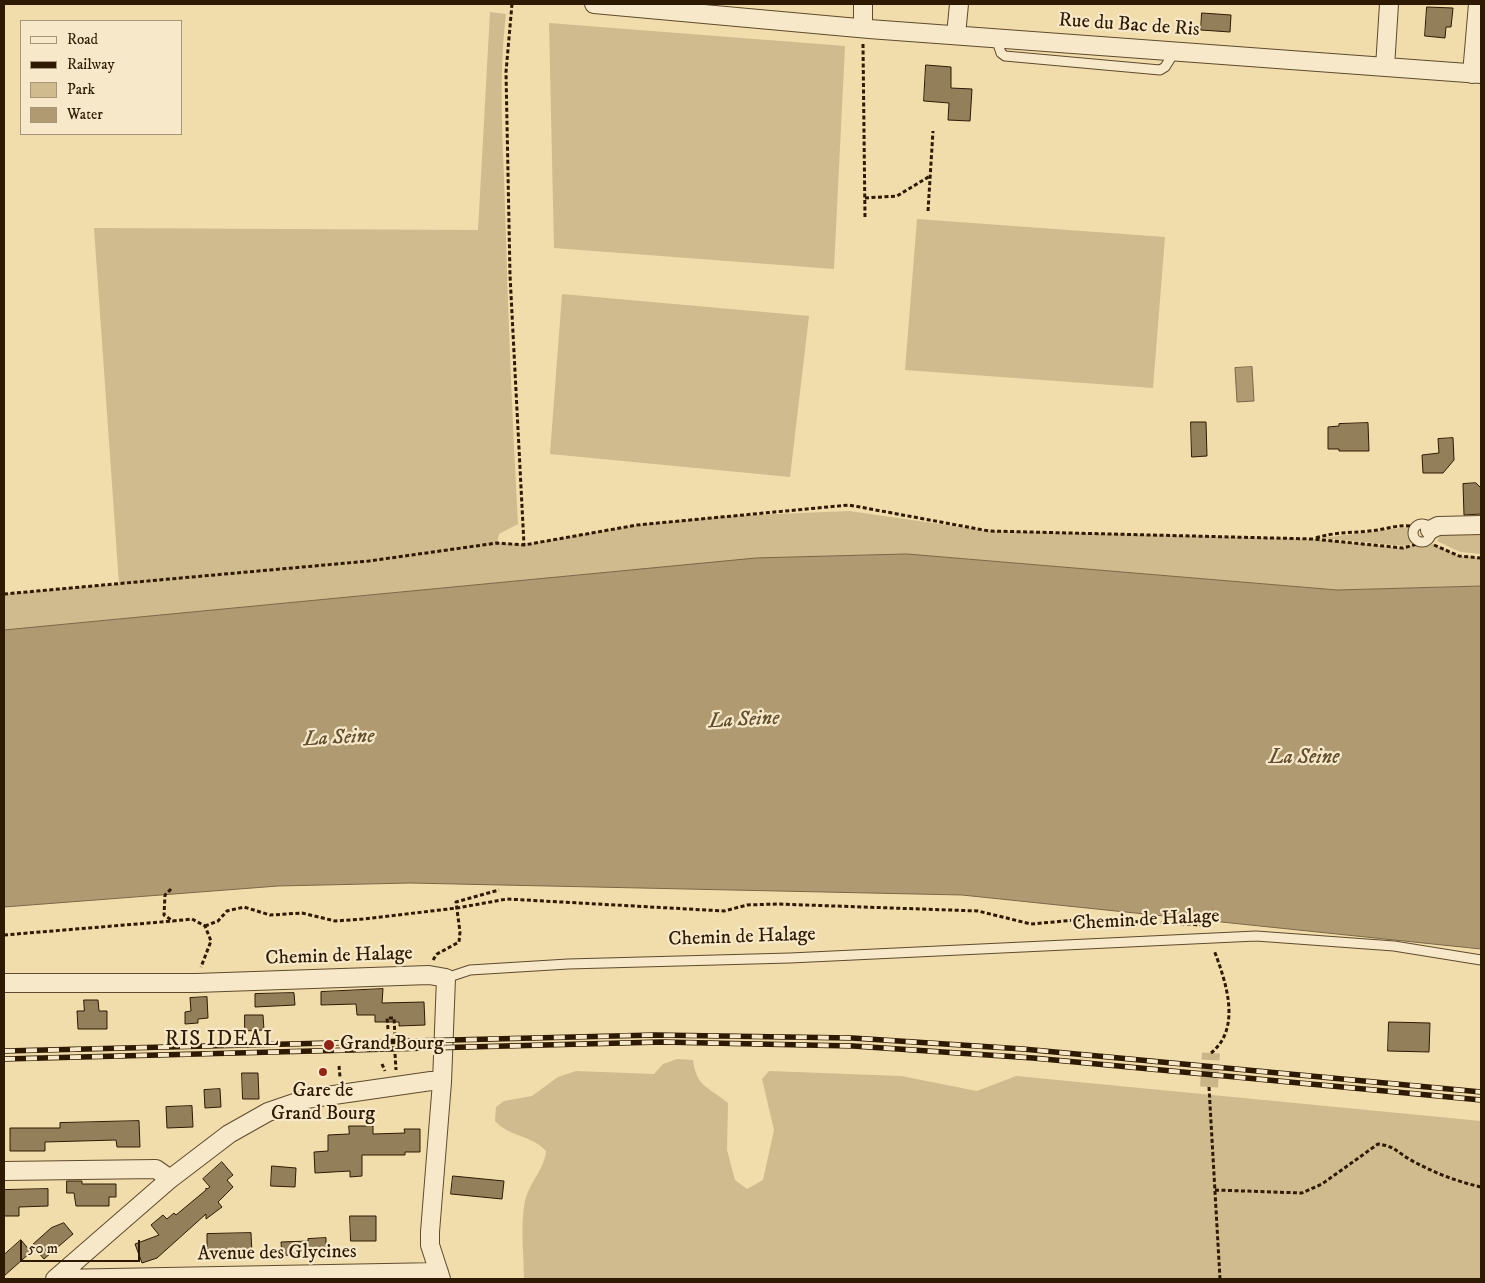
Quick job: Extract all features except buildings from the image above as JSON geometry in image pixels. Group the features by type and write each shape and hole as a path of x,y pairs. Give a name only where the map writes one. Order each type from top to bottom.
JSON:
{"street":[{"name":"Rue du Bac de Ris","path":"594,4 863,28 1477,74"},
{"path":"863,4 863,28"},
{"path":"956,35 959,4"},
{"path":"1386,67 1389,4"},
{"path":"1477,74 1478,4"},
{"path":"1423,533 1438,526 1481,525"},
{"name":"Chemin de Halage","path":"4,984 196,983 428,975 446,978"},
{"path":"440,1276 430,1244 430,1232 442,1082 446,978"},
{"path":"55,1279 170,1179 229,1134 268,1112 299,1102 431,1081 442,1082"},
{"path":"4,1171 156,1169 170,1179"},
{"name":"Avenue des Glycines","path":"55,1279 440,1276"}],"lane":[{"name":"Chemin de Halage","path":"446,978 470,970 568,964 790,958 1210,940 1256,936 1394,946 1481,960"}],"path":[{"path":"512,4 506,72 510,275 524,545"},
{"path":"863,28 866,219"},
{"path":"928,211 933,131"},
{"path":"865,198 897,196 930,176"},
{"path":"4,594 369,561 497,543 524,545 638,525 849,506 989,531 1313,539 1403,548 1423,533"},
{"path":"1313,539 1345,531 1370,531 1407,525 1459,556 1481,558"},
{"path":"171,889 165,895 164,914 173,921"},
{"path":"428,975 433,958 459,942 460,932 456,902 461,899 499,890"},
{"path":"205,926 218,921 227,911 244,908 270,915 302,913 335,920 363,919 456,908 507,899 724,911 747,906 777,904 978,911 1030,924 1087,919 1213,925"},
{"path":"4,935 192,919 205,926 211,941 196,983"},
{"path":"1210,940 1227,987 1228,1020 1226,1036 1222,1045 1211,1053"},
{"path":"388,1029 387,1018 394,1018 394,1036"},
{"path":"395,1054 396,1071"},
{"path":"382,1064 383,1072 387,1071"},
{"path":"339,1066 340,1074"},
{"path":"1209,1086 1220,1279"},
{"path":"1215,1190 1302,1193 1322,1184 1378,1144 1392,1146 1407,1158 1455,1181 1481,1187"}],"green space":[{"path":"490,12 506,14 502,62 502,110 510,366 518,524 499,534 497,543 524,545 637,525 728,516 849,511 989,531 1313,539 1403,548 1420,542 1433,544 1459,556 1481,558 1481,586 1337,590 920,555 588,574 4,630 4,594 119,584 94,228 478,230"},
{"path":"549,23 845,46 834,269 554,248"},
{"path":"917,219 1165,237 1153,388 905,370"},
{"path":"562,294 809,316 790,477 550,454"},
{"path":"1408,527 1413,529 1413,538 1416,542 1404,546 1322,538"},
{"path":"1481,529 1481,554 1460,552 1437,541 1444,530"},
{"path":"677,1059 693,1060 697,1076 704,1086 728,1103 727,1150 735,1180 747,1189 763,1180 774,1130 762,1079 769,1071 901,1076 977,1091 1016,1076 1481,1121 1481,1279 524,1279 522,1230 525,1201 543,1163 546,1151 534,1142 507,1130 495,1121 496,1107 504,1101 532,1096 558,1077 576,1071 654,1074 663,1064"}],"water":[{"path":"1252,367 1254,401 1237,402 1235,368"},
{"name":"La Seine","path":"907,554 1337,590 1481,586 1481,949 962,895 410,883 278,886 4,907 4,630 756,558"}],"tunnel":[{"path":"1209,1087 1211,1053"}],"railway":[{"path":"4,1051 655,1035 852,1038 1023,1049 1481,1092"},
{"path":"4,1059 661,1042 853,1046 1033,1058 1481,1100"}],"place":[{"name":"Grand Bourg","path":"329,1045"},
{"name":"Gare de Grand Bourg","path":"323,1072"}],"district":[{"name":"RIS IDEAL","path":"222,1041"}]}
